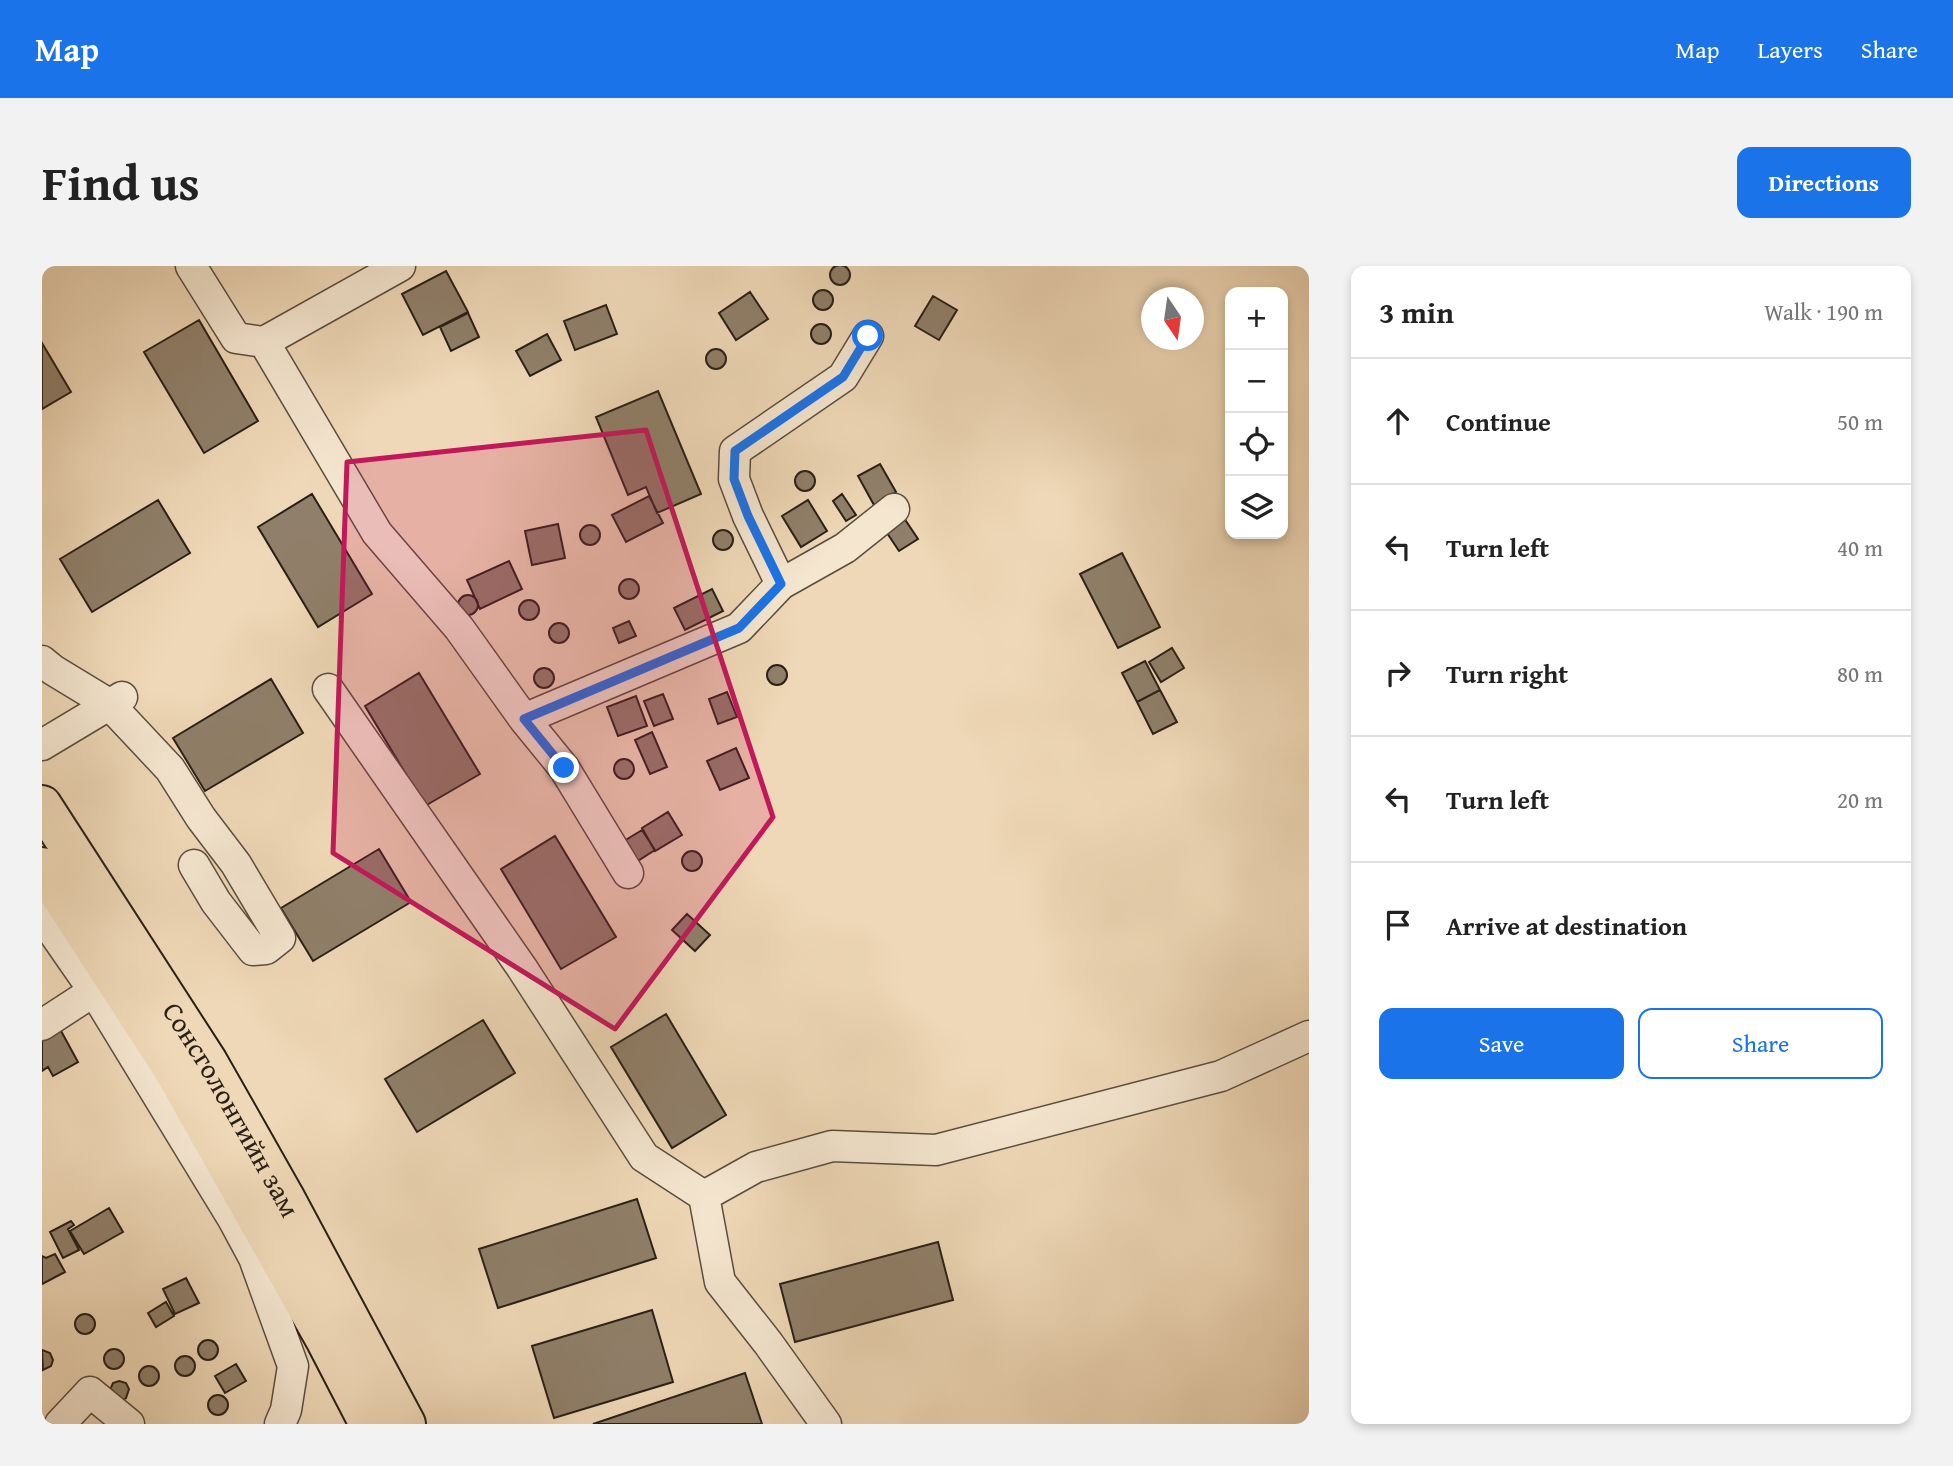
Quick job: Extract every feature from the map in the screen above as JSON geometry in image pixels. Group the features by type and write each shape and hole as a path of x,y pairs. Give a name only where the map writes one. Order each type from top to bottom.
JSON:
{"main road":[{"name":"Сонсголонгийн зам","path":"42,805 208,1062 284,1196 406,1424"},
{"name":"Сонсголонгийн зам","path":"42,867 172,1068 242,1212 369,1424"}],"street":[{"path":"191,266 236,338 264,342 400,266"},
{"path":"781,584 748,516 734,479 735,451 843,377 868,336"},
{"path":"264,342 377,533 459,628 524,719 564,768 628,873"},
{"path":"524,719 739,628 781,584 845,548 894,509"},
{"path":"42,660 53,670 116,700 170,769 201,818 236,864 279,938 266,949 253,950 216,902 194,865"},
{"path":"328,688 522,968 644,1157 704,1196 720,1282 826,1424"},
{"path":"42,745 116,700"},
{"path":"42,916 242,1212 254,1258 293,1366 286,1410 280,1424"},
{"path":"42,1024 94,991"},
{"path":"704,1196 756,1167 832,1146 936,1150 1222,1076 1309,1035"},
{"path":"60,1424 90,1392 129,1424"}],"highlighted area":[{"path":"646,430 773,817 615,1029 333,853 347,462"}],"building":[{"path":"840,265 847,268 850,275 847,282 840,285 833,282 830,275 833,268"},
{"path":"446,271 468,312 423,335 402,294"},
{"path":"823,290 830,293 833,300 830,307 823,310 816,307 813,300 816,293"},
{"path":"750,292 768,319 736,340 719,313"},
{"path":"933,296 957,310 939,340 915,326"},
{"path":"606,305 617,334 575,350 564,321"},
{"path":"468,313 479,337 451,351 440,327"},
{"path":"199,320 258,421 204,453 144,352"},
{"path":"821,324 828,327 831,334 828,341 821,344 814,341 811,334 814,327"},
{"path":"547,334 561,360 530,376 516,351"},
{"path":"42,343 71,392 42,409"},
{"path":"716,349 723,352 726,359 723,366 716,369 709,366 706,359 709,352"},
{"path":"658,391 701,494 657,513 646,487 628,495 596,417"},
{"path":"880,464 896,492 874,505 858,476"},
{"path":"805,471 812,474 815,481 812,488 805,491 798,488 795,481 798,474"},
{"path":"312,494 372,594 318,627 258,527"},
{"path":"842,494 856,515 846,521 833,501"},
{"path":"649,496 663,523 626,542 612,515"},
{"path":"158,500 190,553 92,612 60,559"},
{"path":"808,500 827,531 801,547 782,516"},
{"path":"902,515 918,539 899,551 883,527"},
{"path":"558,524 565,558 532,565 525,531"},
{"path":"590,525 597,528 600,535 597,542 590,545 583,542 580,535 583,528"},
{"path":"723,530 730,533 733,540 730,547 723,550 716,547 713,540 716,533"},
{"path":"1122,553 1160,627 1118,648 1080,574"},
{"path":"509,561 522,589 480,609 467,580"},
{"path":"629,579 636,582 639,589 636,596 629,599 622,596 619,589 622,582"},
{"path":"712,589 723,611 685,630 674,608"},
{"path":"468,595 475,598 478,605 475,612 468,615 461,612 458,605 461,598"},
{"path":"529,600 536,603 539,610 536,617 529,620 522,617 519,610 522,603"},
{"path":"629,621 636,636 619,643 613,628"},
{"path":"559,623 566,626 569,633 566,640 559,643 552,640 549,633 552,626"},
{"path":"1172,648 1184,668 1161,682 1149,662"},
{"path":"1145,661 1160,690 1137,702 1122,673"},
{"path":"777,665 784,668 787,675 784,682 777,685 770,682 767,675 770,668"},
{"path":"544,668 551,671 554,678 551,685 544,688 537,685 534,678 537,671"},
{"path":"419,673 480,774 425,806 365,706"},
{"path":"271,679 303,733 205,791 173,738"},
{"path":"1160,690 1177,722 1153,734 1137,702"},
{"path":"727,692 737,717 718,724 709,699"},
{"path":"663,694 673,719 654,726 644,701"},
{"path":"636,696 647,726 618,736 607,707"},
{"path":"652,732 667,767 650,774 635,740"},
{"path":"736,748 749,778 720,790 707,761"},
{"path":"624,759 631,762 634,769 631,776 624,779 617,776 614,769 617,762"},
{"path":"668,812 682,835 655,851 642,828"},
{"path":"642,830 655,850 636,862 624,841"},
{"path":"555,836 616,937 561,969 501,869"},
{"path":"379,849 411,902 313,961 281,908"},
{"path":"692,851 699,854 702,861 699,868 692,871 685,868 682,861 685,854"},
{"path":"687,914 710,935 695,951 672,930"},
{"path":"666,1014 726,1115 672,1148 611,1047"},
{"path":"483,1020 515,1073 417,1132 385,1079"},
{"path":"60,1029 78,1062 53,1076 48,1067 42,1071 42,1040"},
{"path":"637,1199 656,1258 498,1308 479,1249"},
{"path":"109,1208 123,1232 84,1254 70,1231"},
{"path":"71,1221 74,1225 68,1229 79,1250 63,1258 50,1232"},
{"path":"938,1242 953,1300 795,1342 780,1284"},
{"path":"55,1254 65,1272 42,1284 42,1256 46,1258"},
{"path":"186,1278 199,1303 175,1314 163,1289"},
{"path":"166,1302 174,1316 156,1327 148,1313"},
{"path":"652,1310 673,1382 554,1418 532,1346"},
{"path":"85,1314 92,1317 95,1324 92,1331 85,1334 78,1331 75,1324 78,1317"},
{"path":"208,1340 215,1343 218,1350 215,1357 208,1360 201,1357 198,1350 201,1343"},
{"path":"114,1349 121,1352 124,1359 121,1366 114,1369 107,1366 104,1359 107,1352"},
{"path":"42,1350 50,1353 53,1360 51,1366 43,1370"},
{"path":"185,1356 192,1359 195,1366 192,1373 185,1376 178,1373 175,1366 178,1359"},
{"path":"236,1364 246,1381 225,1393 215,1376"},
{"path":"149,1366 156,1369 159,1376 156,1383 149,1386 142,1383 139,1376 142,1369"},
{"path":"745,1373 762,1424 593,1424"},
{"path":"113,1383 126,1383 129,1389 123,1400 109,1392"},
{"path":"218,1395 225,1398 228,1405 225,1412 218,1415 211,1412 208,1405 211,1398"}],"route":[{"path":"564,768 524,719 739,628 781,584 748,516 734,479 735,451 843,377 868,336"}]}
